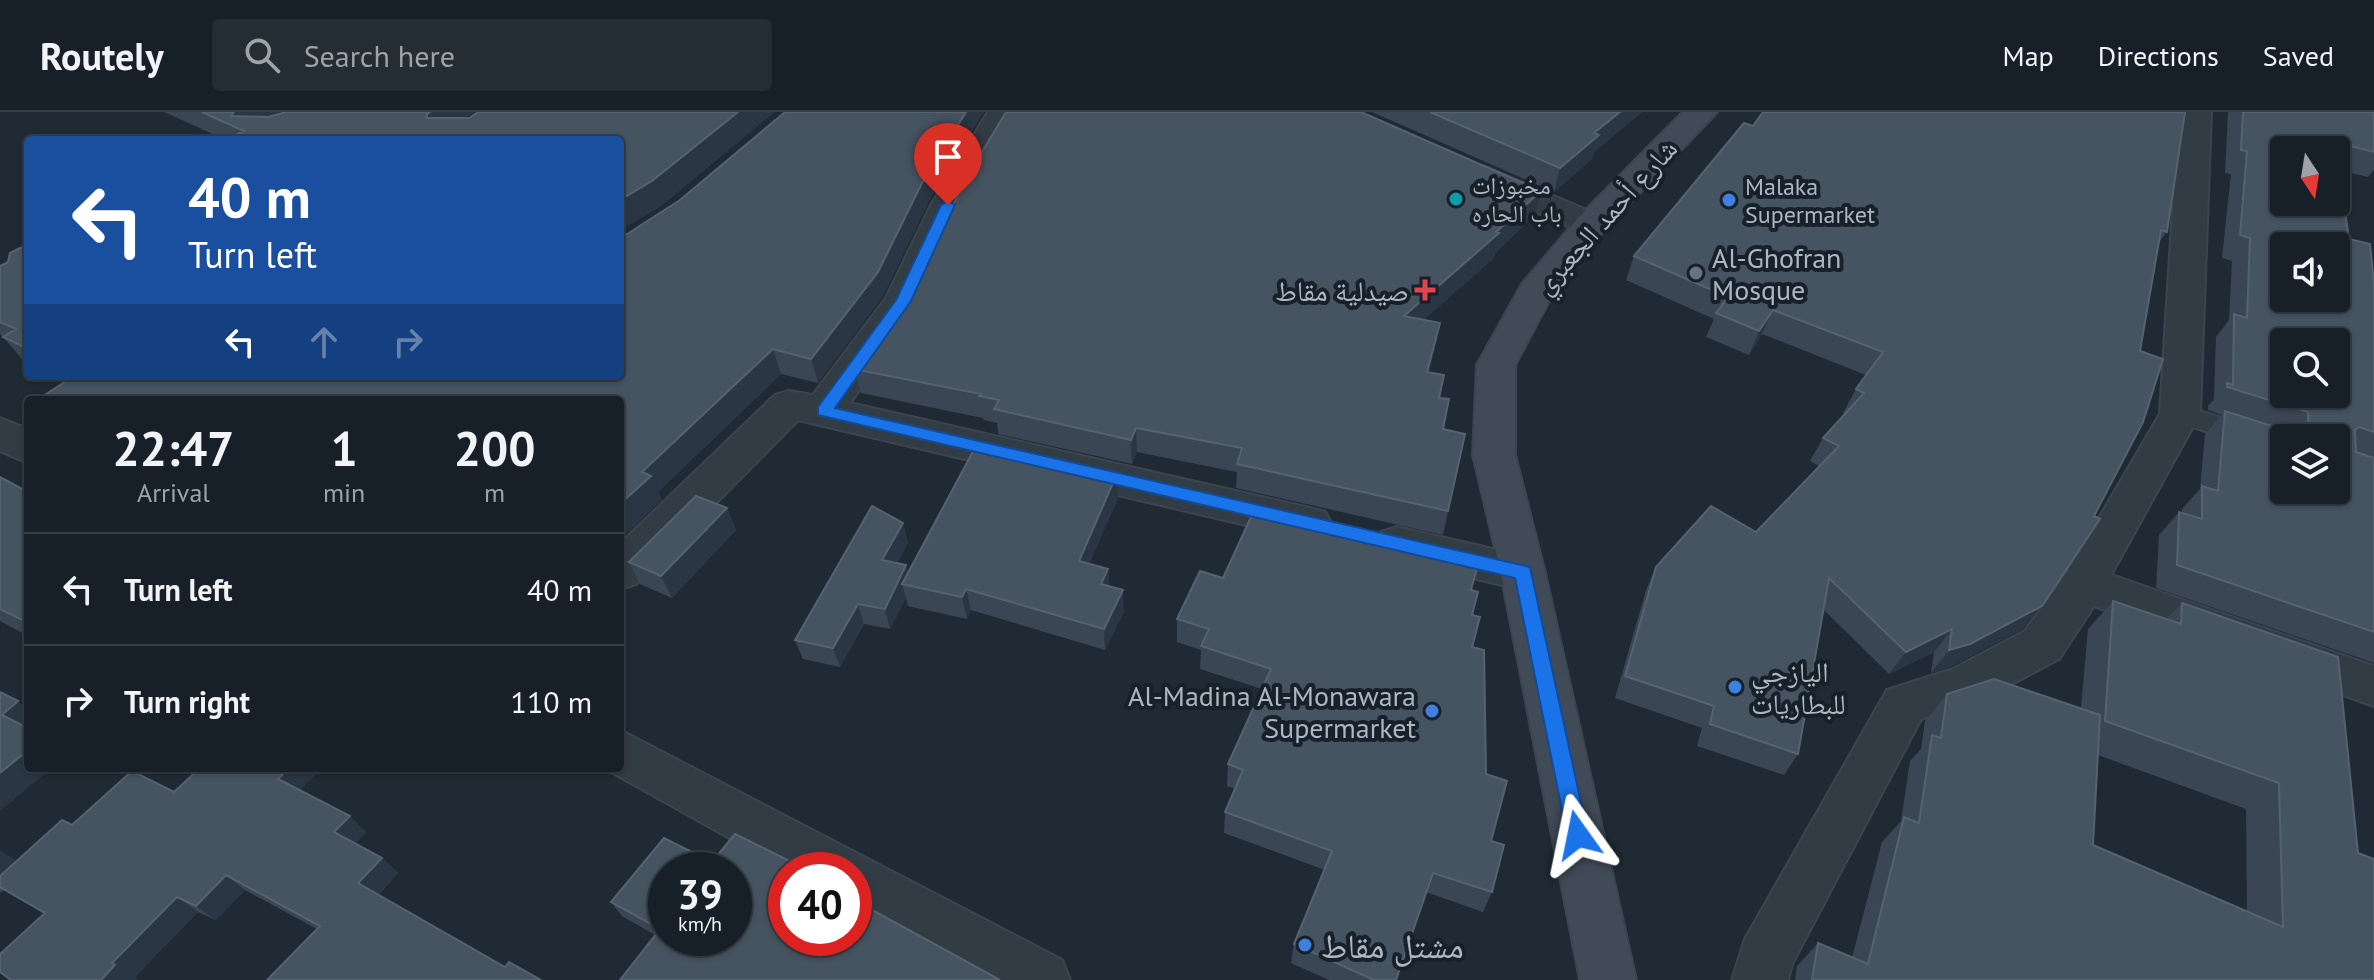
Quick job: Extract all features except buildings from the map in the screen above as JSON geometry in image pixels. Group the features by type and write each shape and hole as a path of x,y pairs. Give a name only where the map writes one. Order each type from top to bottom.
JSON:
{"street":[{"path":"823,411 903,301 948,205 1004,112"},
{"path":"1760,980 1765,958 1904,704 1966,685 2042,645 2084,584 2180,414 2195,112"},
{"name":"شارع أحمد الجعبري","path":"1608,980 1523,573 1494,455 1496,365 1535,292 1591,224 1696,113"},
{"path":"1451,162 1591,224"},
{"path":"624,568 789,405 1523,573"},
{"path":"2084,584 2374,686"},
{"path":"624,754 804,852"},
{"path":"872,889 1042,980"}],"lane":[{"path":"2180,414 2270,443"}],"place":[{"name":"مخبوزات باب الحاره","path":"1456,199"},
{"name":"Malaka Supermarket","path":"1729,200"},
{"name":"Al-Ghofran Mosque","path":"1696,273"},
{"name":"صيدلية مقاط","path":"1425,290"},
{"name":"اليازجي للبطاريات","path":"1735,687"},
{"name":"Al-Madina Al-Monawara Supermarket","path":"1432,711"},
{"name":"مشتل مقاط","path":"1305,945"}],"route":[{"path":"948,205 903,301 823,411 1523,573 1578,835"}]}
